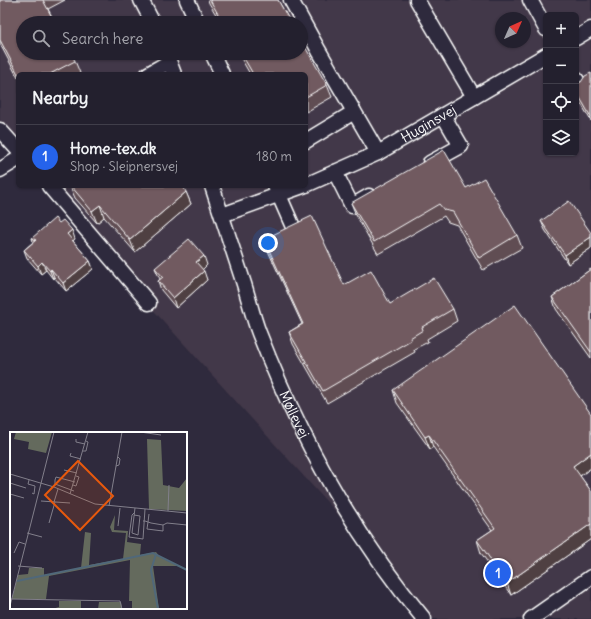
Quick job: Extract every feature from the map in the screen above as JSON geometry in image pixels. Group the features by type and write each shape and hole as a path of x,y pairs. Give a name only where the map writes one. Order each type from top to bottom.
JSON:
{"street":[{"path":"141,0 149,16"},
{"path":"187,0 195,16"},
{"path":"291,0 300,16"},
{"path":"417,0 474,97"},
{"path":"530,0 543,24"},
{"path":"579,36 591,29"},
{"path":"308,31 378,153"},
{"name":"Huginsvej","path":"308,184 378,153 543,57"},
{"path":"215,60 221,72"},
{"path":"152,72 170,63"},
{"path":"308,140 354,112"},
{"path":"420,168 461,146 443,115"},
{"path":"0,130 16,150"},
{"path":"0,170 16,152"},
{"path":"335,172 352,206 379,191"},
{"path":"51,188 149,303"},
{"name":"Møllevej","path":"213,188 259,332 288,403 322,468 357,528 398,587 424,619"},
{"path":"222,215 277,190 290,188"},
{"path":"277,190 292,227"},
{"path":"531,619 591,577"}],"shaded area":[{"path":"0,0 591,0 591,619 433,619 43,188 308,188 308,72 16,72 16,157 0,136"}],"building":[{"path":"0,0 43,0 51,16 16,16 16,60 75,61 54,72 17,72 0,40"},
{"path":"210,0 278,0 287,16 219,16"},
{"path":"308,52 327,85 308,96 308,72 252,72 245,60 308,60"},
{"path":"591,73 591,117 579,96 579,82 585,76"},
{"path":"444,150 466,188 484,178 517,235 479,258 453,212 444,210 439,204 374,242 351,203"},
{"path":"73,188 184,188 186,192 130,240 100,205 92,211"},
{"path":"569,201 591,233 591,237 565,255 541,221"},
{"path":"312,216 344,285 371,270 390,304 434,278 453,309 422,327 423,330 410,338 411,340 323,391 289,332 303,324 264,239"},
{"path":"55,218 59,223 63,220 72,230 67,234 90,261 63,283 51,269 50,271 42,262 38,266 24,250 36,240 32,238"},
{"path":"189,239 204,256 196,262 204,271 173,298 158,281 163,277 155,268"},
{"path":"591,269 591,352 552,297"},
{"path":"515,305 591,414 591,453 573,466 591,491 591,524 507,583 477,540 495,528 429,435 425,437 393,390"}],"place":[{"name":"Home-tex.dk","path":"498,573"}]}
